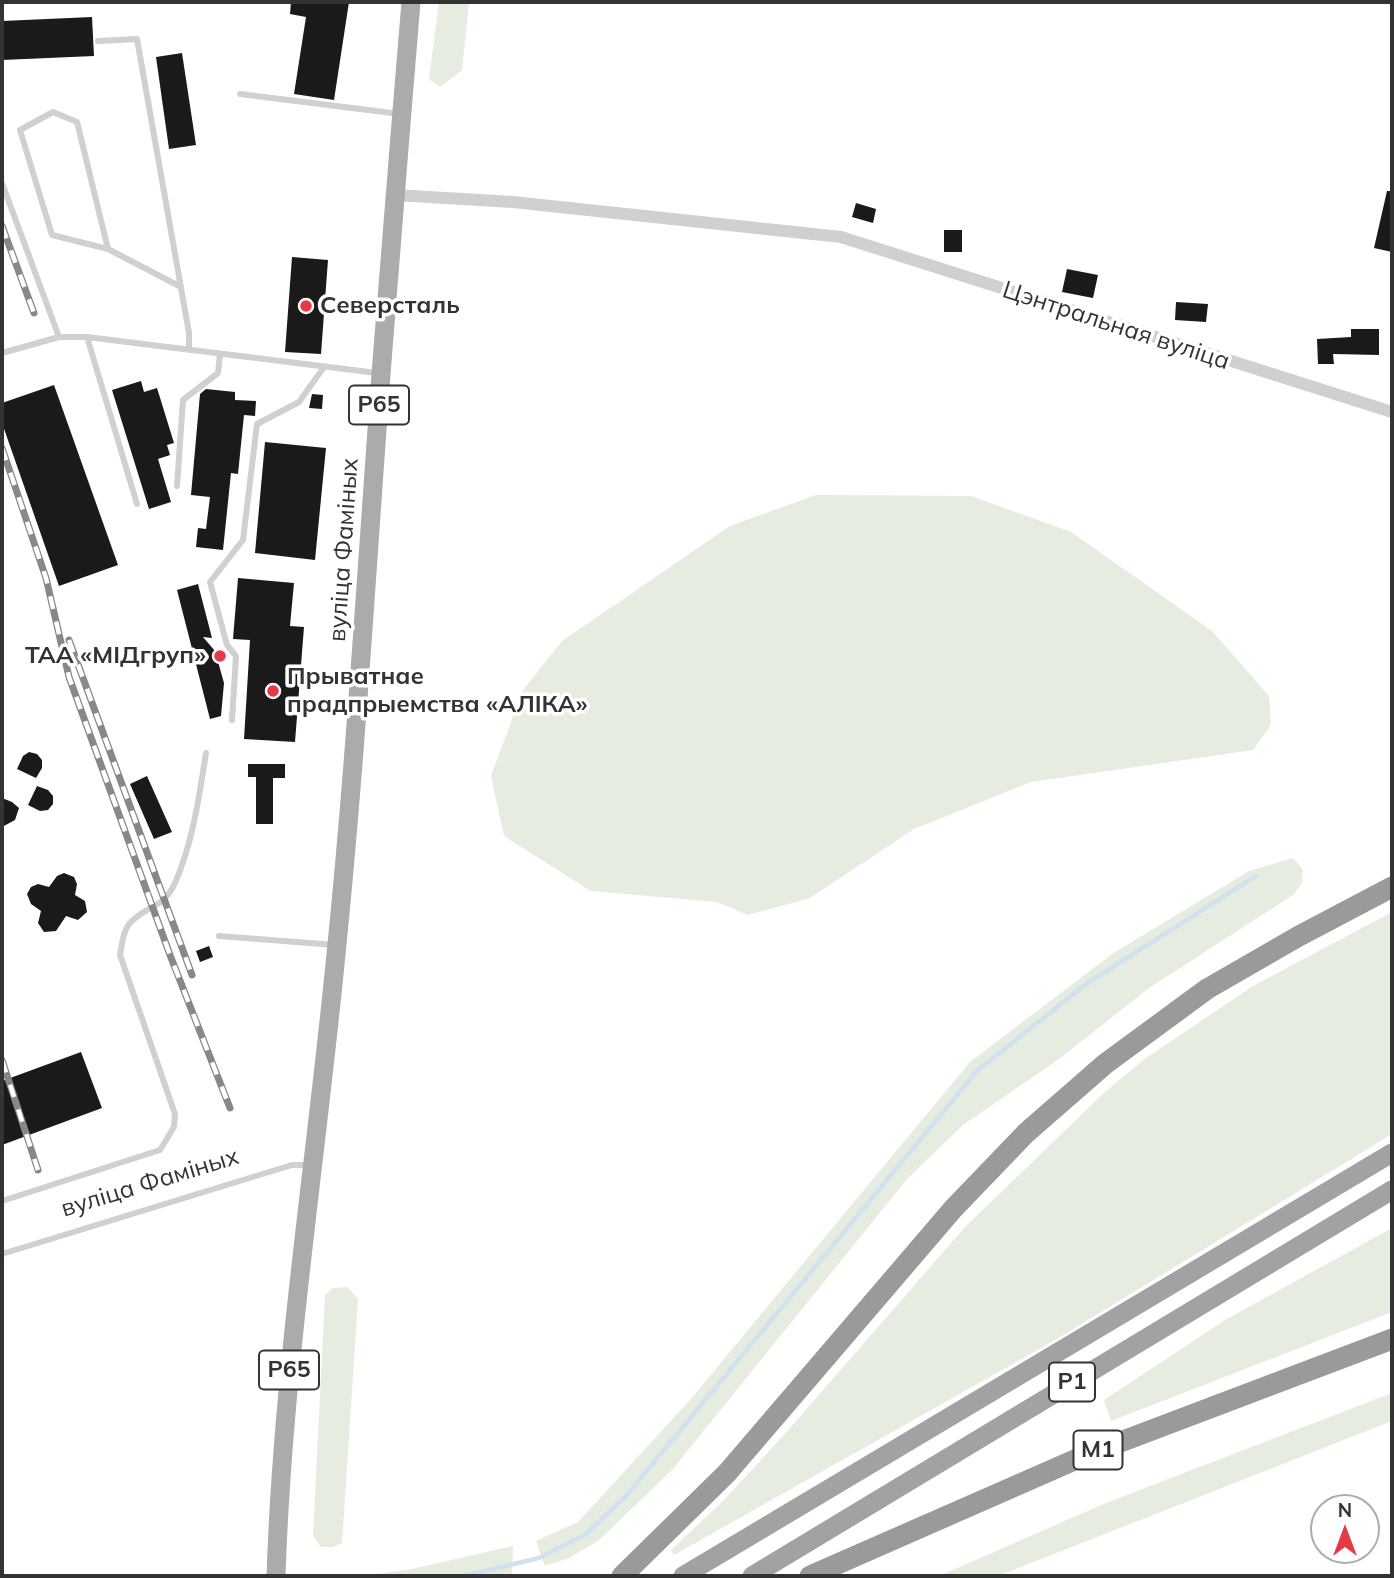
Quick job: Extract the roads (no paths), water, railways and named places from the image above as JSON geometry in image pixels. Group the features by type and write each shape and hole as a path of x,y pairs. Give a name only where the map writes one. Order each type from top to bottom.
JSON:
{"highway":[{"path":"622,1576 727,1473 953,1209 1026,1133 1105,1064 1207,989 1298,936 1392,887"},
{"name":"Р1","path":"683,1576 1392,1153"},
{"name":"Р1","path":"752,1576 1392,1190"},
{"name":"М1","path":"810,1576 1086,1455 1392,1339"}],"main road":[{"name":"вуліца Фаміных","path":"337,945 411,2"},
{"name":"Р65","path":"276,1576 279,1482 286,1401 337,945"}],"street":[{"name":"Цэнтральная вуліца","path":"395,195 513,202 841,237 1392,412"}],"lane":[{"path":"99,41 137,39 189,333 189,350"},
{"path":"240,94 402,114"},
{"path":"108,248 77,122 53,113 20,130 52,235 108,248 181,287"},
{"path":"2,183 60,337"},
{"path":"2,353 60,337 87,337 381,374"},
{"path":"87,337 137,504"},
{"path":"177,486 183,400 218,373 220,354"},
{"path":"232,720 236,656 227,645 210,582 243,540 257,424 299,402 324,367"},
{"path":"2,1201 160,1150 174,1127 175,1114 120,956 123,936 131,921 163,903 175,884 193,829 206,753"},
{"path":"219,936 337,945"},
{"name":"вуліца Фаміных","path":"2,1254 292,1165 313,1165"}],"waterway":[{"path":"464,1576 539,1558 585,1535 625,1497 977,1071 1086,984 1256,876"}],"railway":[{"path":"2,226 34,313"},
{"path":"2,448 46,578 69,677 170,955 230,1108"},
{"path":"69,640 192,975"},
{"path":"2,1060 38,1170"}],"place":[{"name":"Северсталь","path":"306,306"},
{"name":"ТАА «МІДгруп»","path":"220,656"},
{"name":"Прыватнае прадпрыемства «АЛІКА»","path":"273,691"}]}
